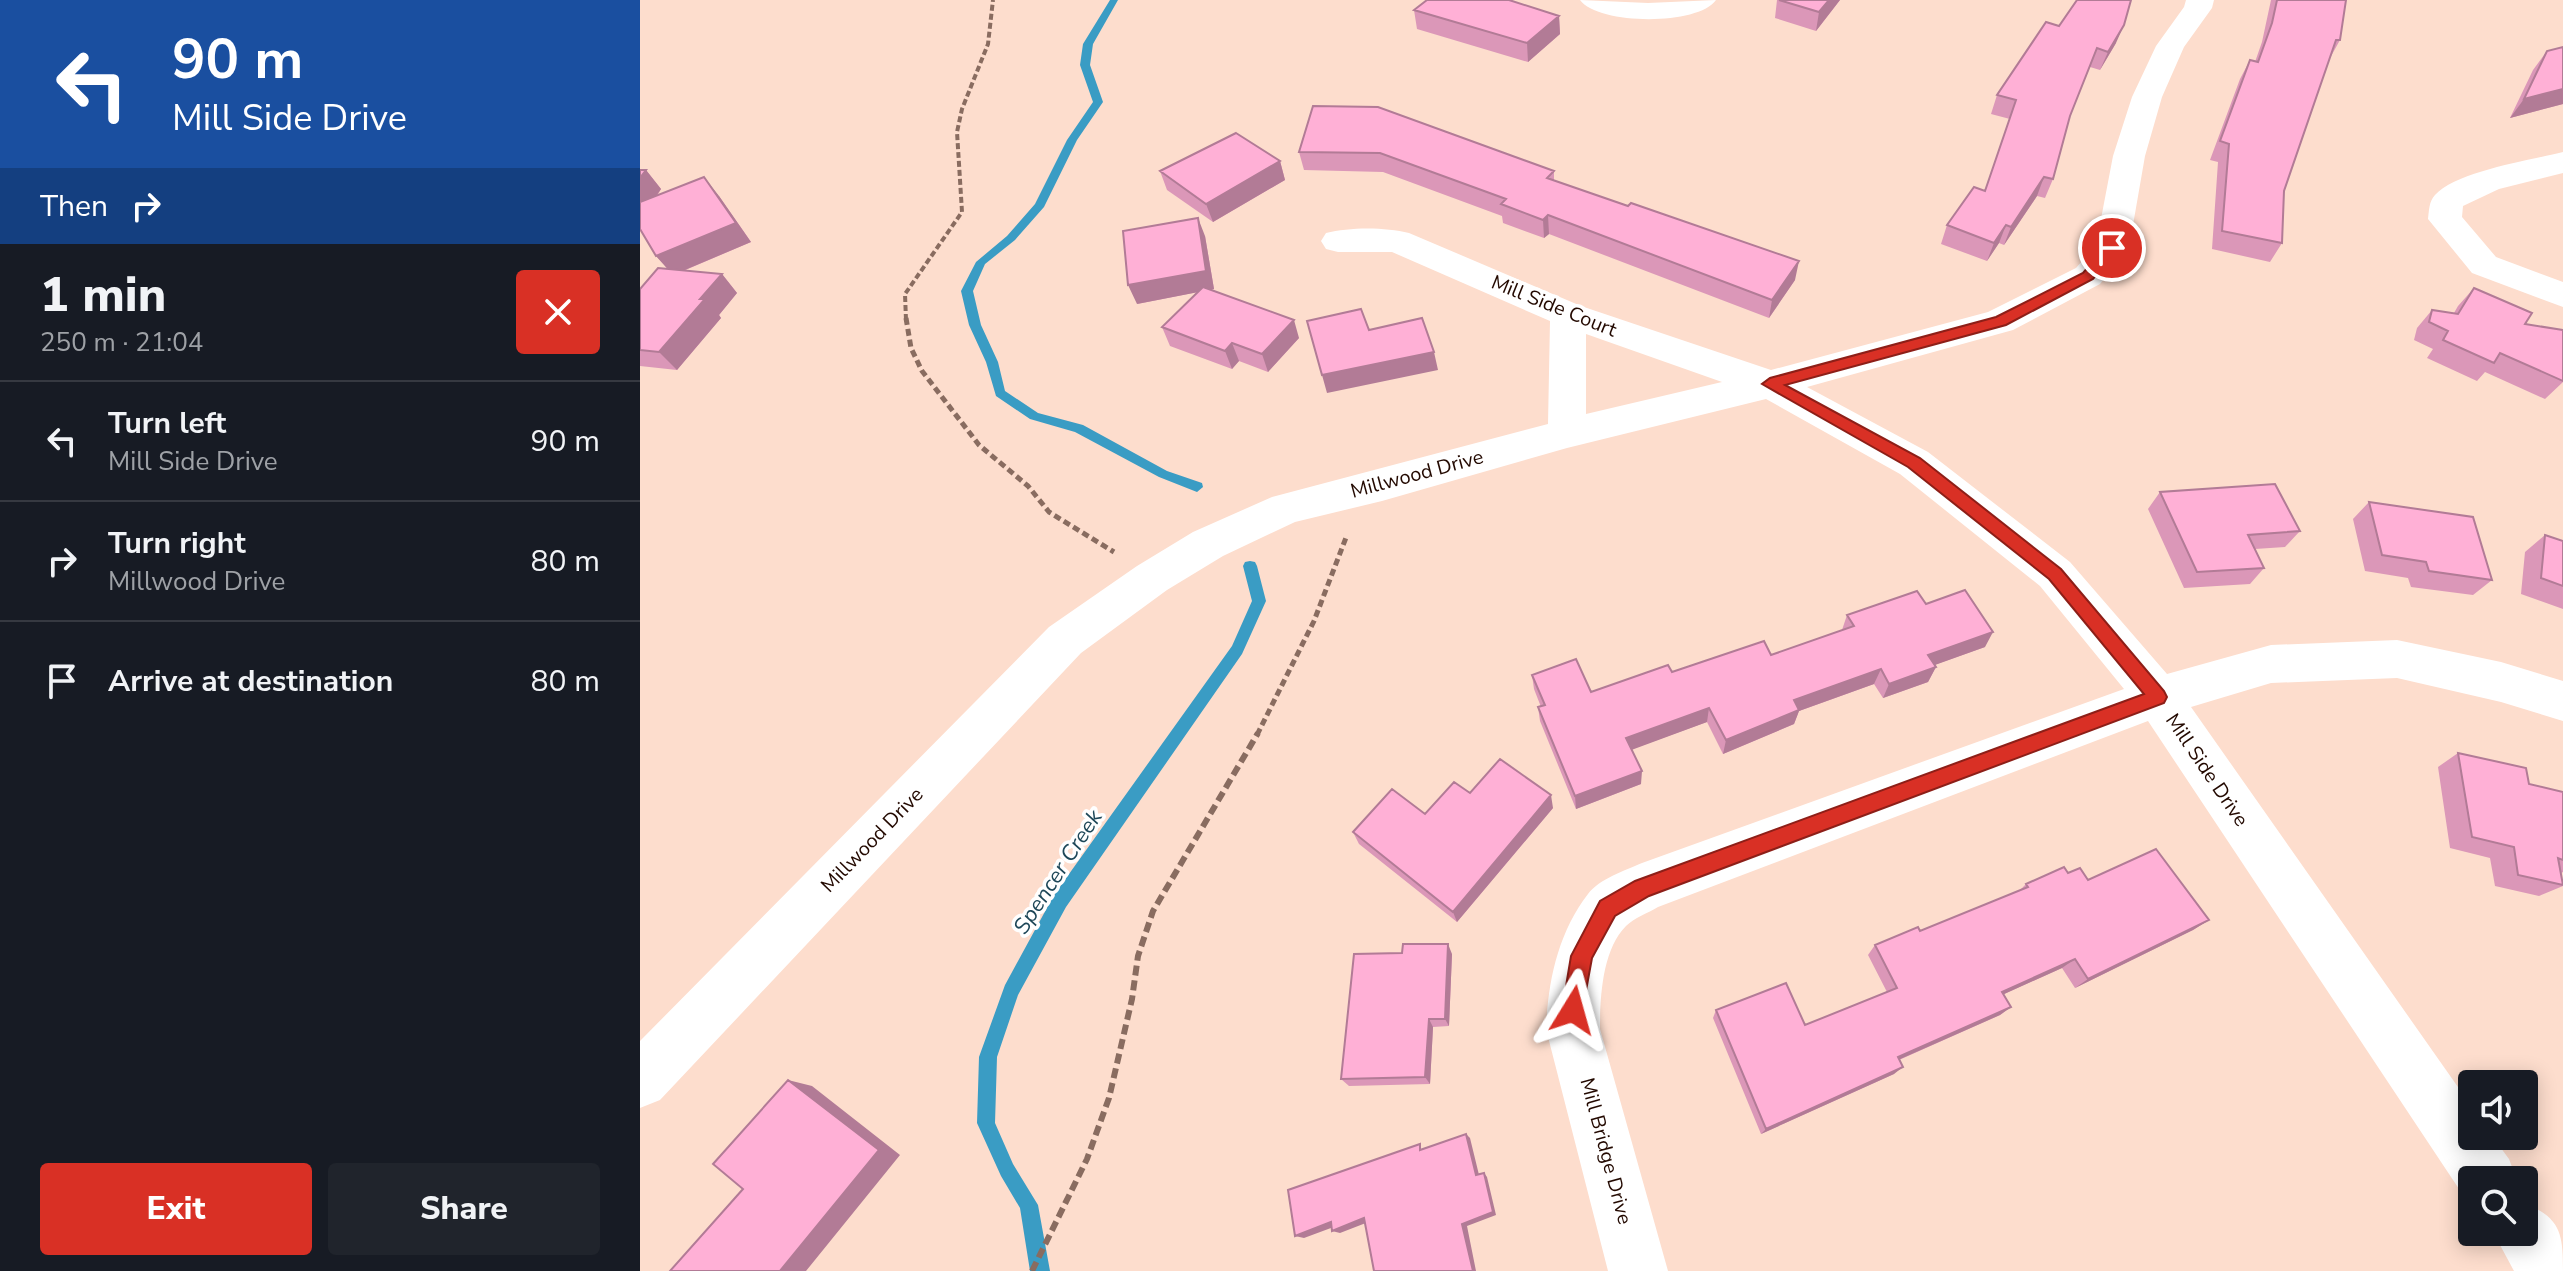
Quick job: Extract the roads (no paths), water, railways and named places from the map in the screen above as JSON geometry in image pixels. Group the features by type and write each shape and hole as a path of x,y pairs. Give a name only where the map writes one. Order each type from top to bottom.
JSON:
{"street":[{"path":"1594,0 1642,13 1678,11 1702,0"},
{"name":"Millwood Drive","path":"640,1080 1065,640 1152,578 1208,544 1286,508 1382,485 1567,433 1770,384 2000,321 2088,276 2112,248 2129,156 2147,97 2170,46 2198,8 2200,0"},
{"path":"2563,162 2535,172 2467,187 2447,201 2445,219 2484,265 2563,295"},
{"name":"Mill Side Court","path":"1338,241 1397,241 1568,315 1770,384"},
{"path":"1567,433 1568,315"},
{"name":"Mill Side Drive","path":"1770,384 1914,463 2055,574 2158,697 2478,1166"},
{"name":"Mill Bridge Drive","path":"1638,1271 1573,1029 1574,992 1582,956 1607,909 1642,888 2158,697 2271,664 2397,659 2501,682 2563,701"},
{"path":"2533,1246 2550,1271"}],"waterway":[{"name":"Spencer Creek","path":"1114,0 1088,44 1085,65 1098,102 1072,140 1040,205 1011,238 981,262 967,291 975,325 992,362 1000,393 1034,416 1079,428 1163,474 1197,487"},
{"name":"Spencer Creek","path":"1040,1271 1029,1205 1007,1170 986,1123 988,1057 1011,991 1060,901 1237,650 1259,601 1250,566"}]}
